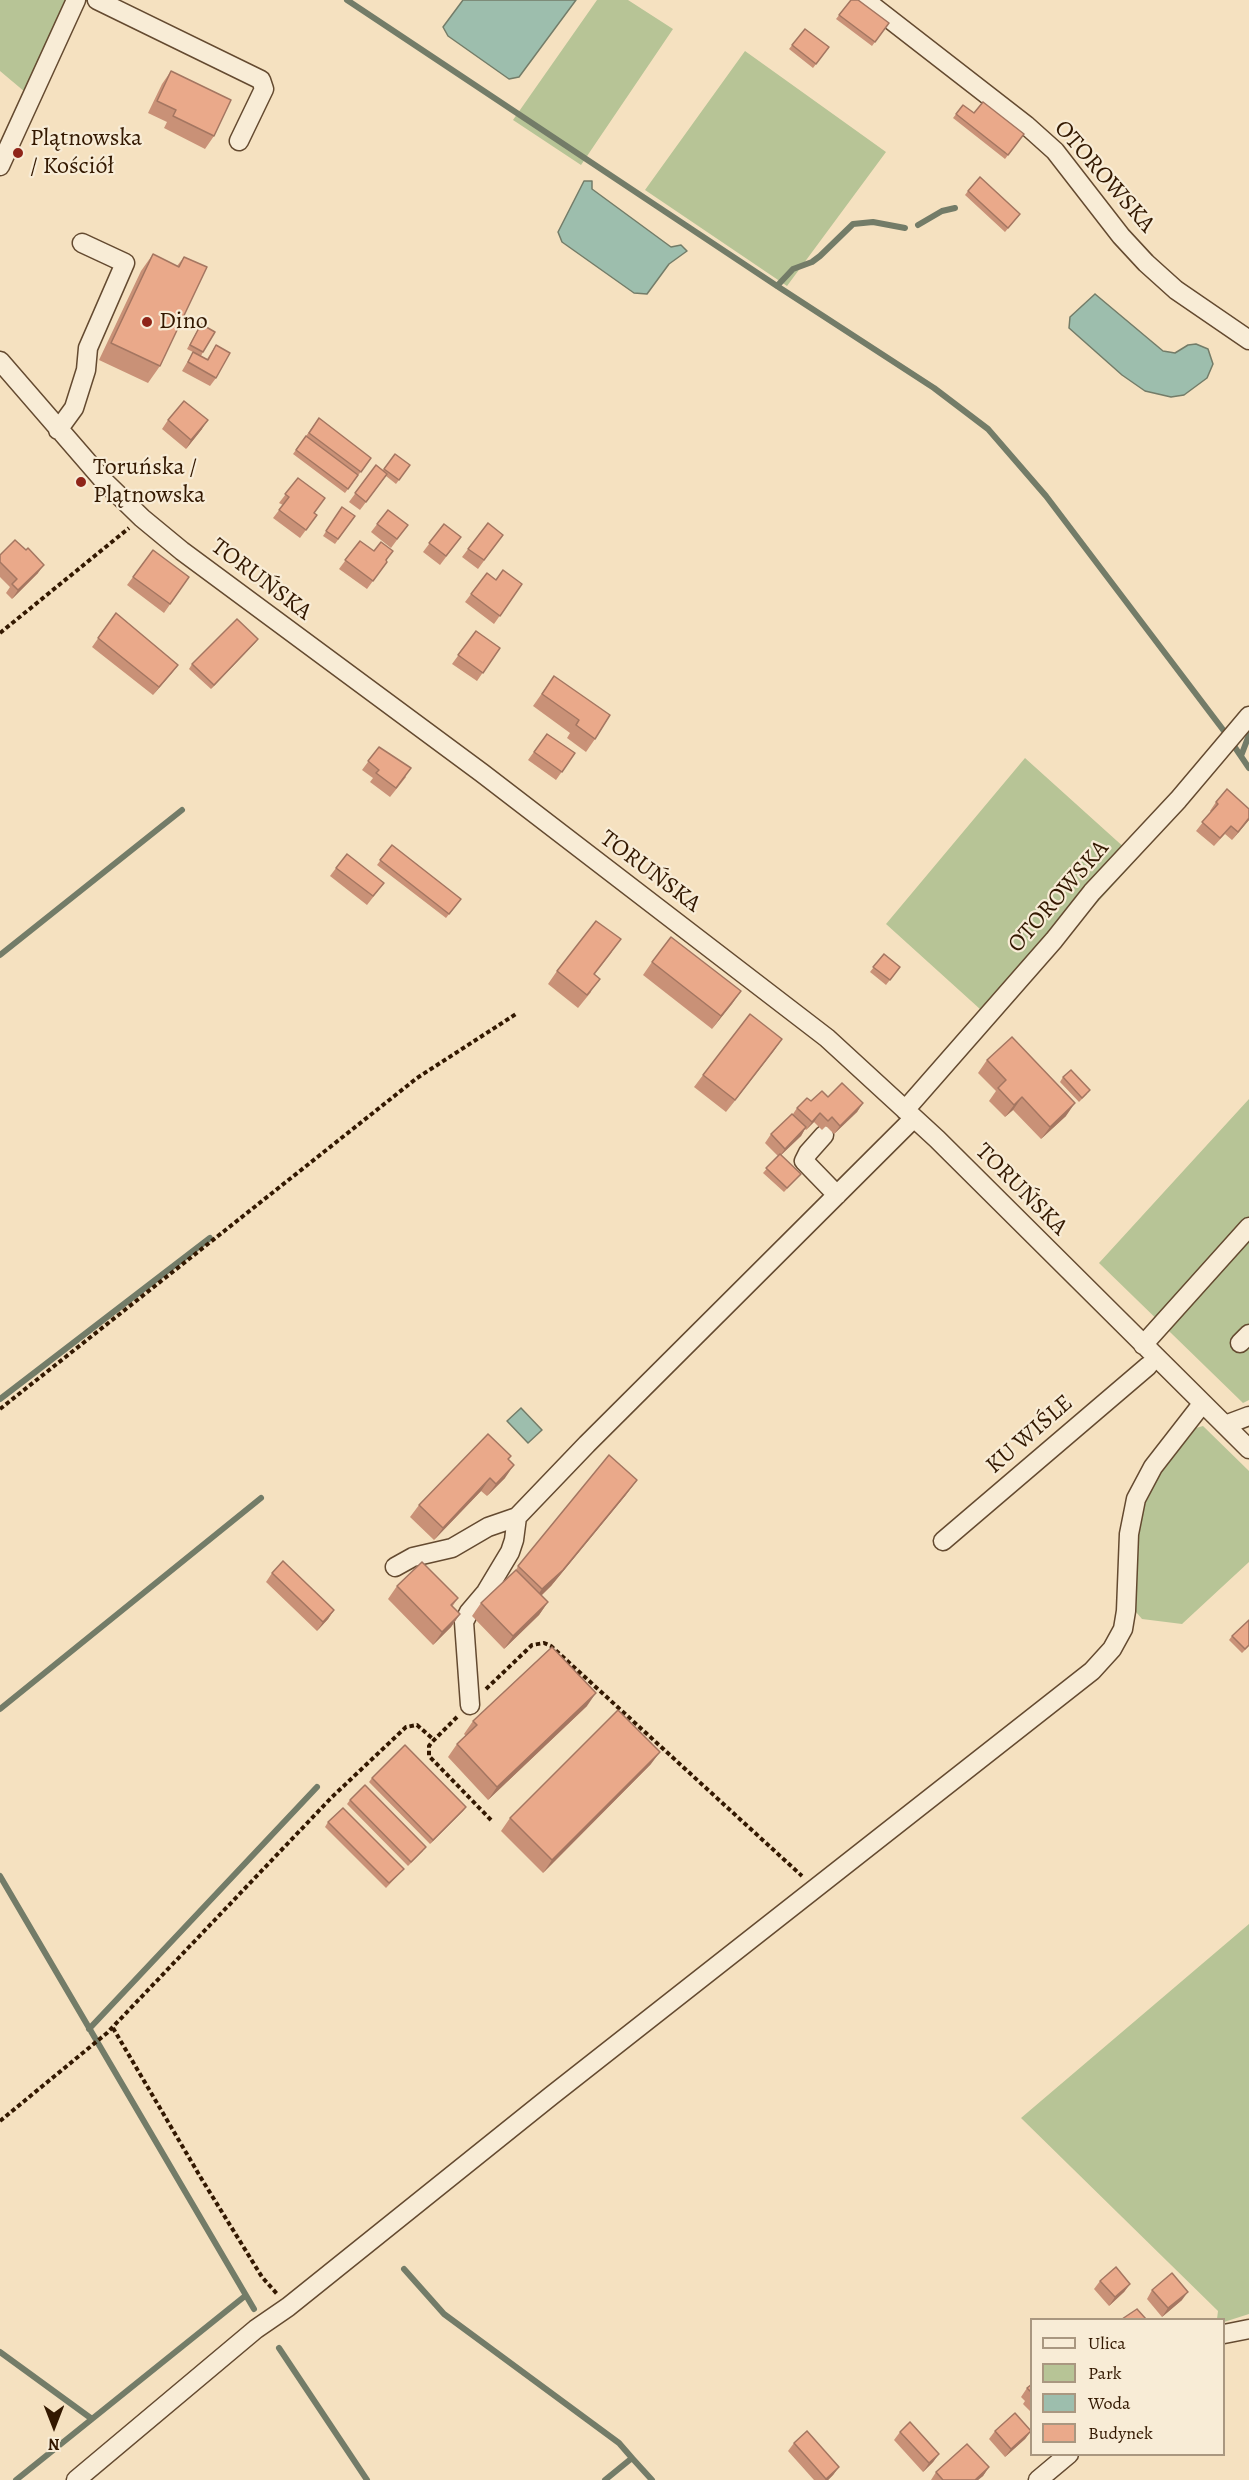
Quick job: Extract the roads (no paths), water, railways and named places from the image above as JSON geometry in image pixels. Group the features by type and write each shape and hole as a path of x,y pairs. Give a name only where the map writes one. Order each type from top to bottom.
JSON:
{"street":[{"path":"0,166 76,0"},
{"path":"97,0 261,80 264,89 239,141"},
{"name":"OTOROWSKA","path":"866,0 1026,125 1055,152 1146,263 1176,290 1249,340"},
{"path":"58,430 75,408 86,370 88,348 125,263 82,243"},
{"name":"TORUŃSKA","path":"0,362 104,481 142,518 182,551 482,773 827,1038 909,1114 1249,1449"},
{"name":"OTOROWSKA","path":"517,1518 587,1444 837,1195 909,1114 1092,892 1178,800 1249,716"},
{"path":"824,1135 804,1161 837,1195"},
{"path":"1143,1345 1249,1227"},
{"name":"KU WIŚLE","path":"943,1541 1148,1365"},
{"path":"76,2480 256,2330 288,2307 550,2096 816,1889 952,1778 1092,1671 1108,1654 1119,1637 1125,1621 1129,1534 1136,1499 1153,1467 1202,1404"},
{"path":"1225,1425 1249,1416"},
{"path":"395,1567 413,1557 452,1548 488,1527 517,1518 510,1552 486,1592 469,1612 464,1622 470,1705"},
{"path":"1225,2334 1249,2329"},
{"path":"1038,2480 1067,2456"}],"water":[{"path":"463,0 576,0 519,77 509,79 448,36 443,27"},
{"path":"584,181 592,181 592,189 671,247 681,245 687,251 669,264 647,294 634,293 562,242 558,232"},
{"path":"1095,294 1163,351 1175,353 1188,345 1196,344 1208,349 1213,364 1207,378 1184,395 1171,397 1145,391 1122,375 1069,328 1070,317"},
{"path":"521,1408 542,1430 528,1443 507,1421"}],"waterway":[{"path":"347,0 934,388 988,429 1046,496 1224,731"},
{"path":"918,225 942,211 955,208"},
{"path":"777,286 793,269 812,262 820,256 853,224 873,222 905,228"},
{"path":"1241,756 1249,735"},
{"path":"1234,746 1249,768"},
{"path":"0,955 182,810"},
{"path":"0,1399 210,1238"},
{"path":"0,1709 261,1498"},
{"path":"89,2029 317,1787"},
{"path":"0,1876 254,2309"},
{"path":"404,2269 444,2314 619,2443 632,2458"},
{"path":"16,2480 245,2296"},
{"path":"279,2348 367,2480"},
{"path":"0,2352 92,2419"},
{"path":"605,2480 632,2458 652,2480"}],"place":[{"name":"Plątnowska / Kościół","path":"18,153"},
{"name":"Dino","path":"147,322"},
{"name":"Toruńska / Plątnowska","path":"81,482"}]}
